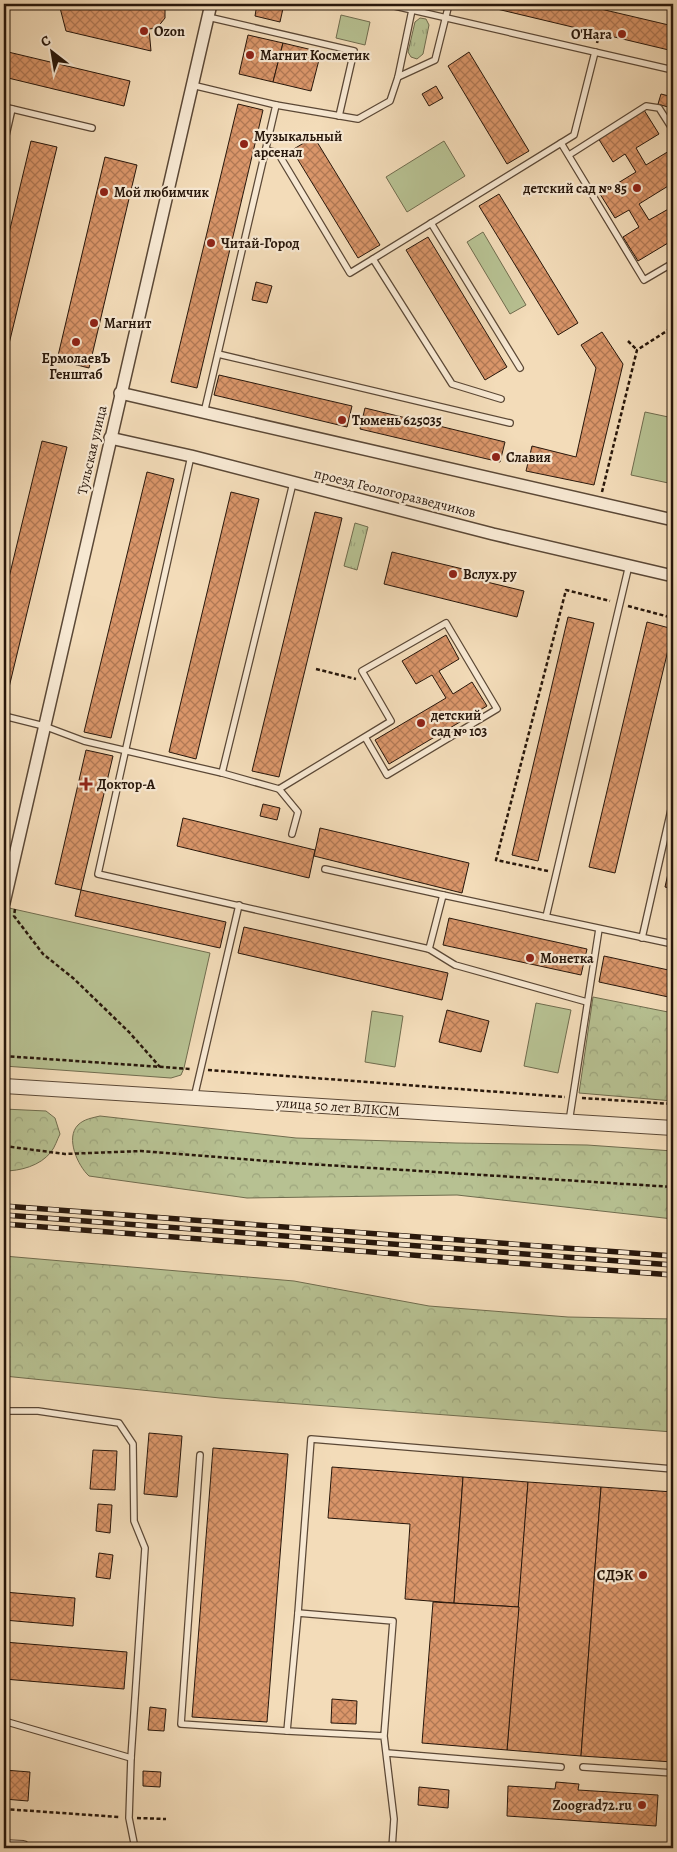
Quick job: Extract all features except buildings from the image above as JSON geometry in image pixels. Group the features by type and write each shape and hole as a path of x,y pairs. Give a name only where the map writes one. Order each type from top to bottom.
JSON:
{"street":[{"name":"Тульская улица","path":"9,904 6,879 44,726 211,4"},
{"path":"120,393 673,520"},
{"name":"проезд Геологоразведчиков","path":"110,438 191,456 493,534 673,576"},
{"name":"улица 50 лет ВЛКСМ","path":"4,1086 673,1128"},
{"path":"4,1847 23,1848"}],"lane":[{"path":"386,4 673,70"},
{"path":"398,77 435,60 450,4"},
{"path":"192,85 276,105 358,119 390,101 398,77 412,10"},
{"path":"208,17 354,52 339,116"},
{"path":"267,150 278,154 350,273 574,135 595,52"},
{"path":"204,413 276,105"},
{"path":"569,155 646,106 659,108 673,130"},
{"path":"4,107 92,128"},
{"path":"4,144 12,109"},
{"path":"561,143 644,280 673,263"},
{"path":"431,224 520,368"},
{"path":"374,259 452,384 501,399"},
{"path":"218,354 510,423"},
{"path":"191,456 98,874 429,949 455,965 587,1002"},
{"path":"222,773 293,483"},
{"path":"546,917 629,565"},
{"path":"279,789 391,721 362,671 446,623 497,709 387,775 365,737"},
{"path":"4,716 44,726 84,741 222,773 279,789 298,812 292,834"},
{"path":"642,938 673,801"},
{"path":"324,868 673,944"},
{"path":"429,949 443,895"},
{"path":"194,1098 240,905"},
{"path":"568,1122 599,929"},
{"path":"4,1411 38,1411 119,1424 133,1444 134,1521 144,1548 129,1818 136,1848"},
{"path":"287,1731 311,1439 673,1468"},
{"path":"200,1455 181,1724 384,1736"},
{"path":"298,1613 394,1621 384,1736 394,1819 392,1848"},
{"path":"4,1721 131,1758"},
{"path":"386,1752 561,1767"},
{"path":"583,1767 673,1772"}],"path":[{"path":"605,10 607,4"},
{"path":"600,504 637,350 673,327"},
{"path":"628,341 637,350"},
{"path":"557,872 496,860 566,590"},
{"path":"316,669 369,682"},
{"path":"9,904 14,916 43,954 73,978 129,1032 160,1067"},
{"path":"4,1056 673,1104"},
{"path":"4,1146 65,1154 141,1151 293,1163 673,1187"},
{"path":"4,1809 166,1819"}],"green space":[{"path":"341,15 370,22 365,45 336,38"},
{"path":"420,18 426,19 429,25 423,54 417,59 411,57 408,52 415,22"},
{"path":"444,141 465,176 407,212 386,177"},
{"path":"483,232 526,305 510,314 467,242"},
{"path":"645,412 673,418 673,484 631,475"},
{"path":"355,523 368,527 357,570 344,566"},
{"path":"9,908 210,953 181,1075 171,1078 4,1066 4,930"},
{"path":"593,997 673,1013 673,1101 579,1093"},
{"path":"536,1003 571,1010 558,1073 524,1066"},
{"path":"372,1011 403,1016 395,1067 365,1062"},
{"path":"4,1109 46,1111 55,1118 60,1134 54,1148 41,1161 29,1167 4,1171"},
{"path":"100,1116 296,1138 587,1145 673,1151 673,1219 457,1195 247,1198 89,1176 74,1152 74,1131 80,1123"},
{"path":"4,1256 294,1281 429,1306 568,1317 673,1319 673,1432 220,1398 4,1376"}],"railway":[{"path":"4,1206 673,1256"},
{"path":"4,1215 673,1265"},
{"path":"4,1224 673,1275"}],"place":[{"name":"Ozon","path":"144,31"},
{"name":"O'Hara","path":"622,34"},
{"name":"Магнит Косметик","path":"250,55"},
{"name":"Музыкальный арсенал","path":"244,144"},
{"name":"детский сад № 85","path":"637,188"},
{"name":"Мой любимчик","path":"104,192"},
{"name":"Читай-Город","path":"211,243"},
{"name":"Магнит","path":"94,323"},
{"name":"ЕрмолаевЪ Генштаб","path":"76,342"},
{"name":"Тюмень 625035","path":"342,420"},
{"name":"Славия","path":"496,457"},
{"name":"Вслух.ру","path":"453,574"},
{"name":"детский сад № 103","path":"421,723"},
{"name":"Доктор-А","path":"86,784"},
{"name":"Монетка","path":"530,958"},
{"name":"СДЭК","path":"643,1575"},
{"name":"Zoograd72.ru","path":"642,1805"}]}
